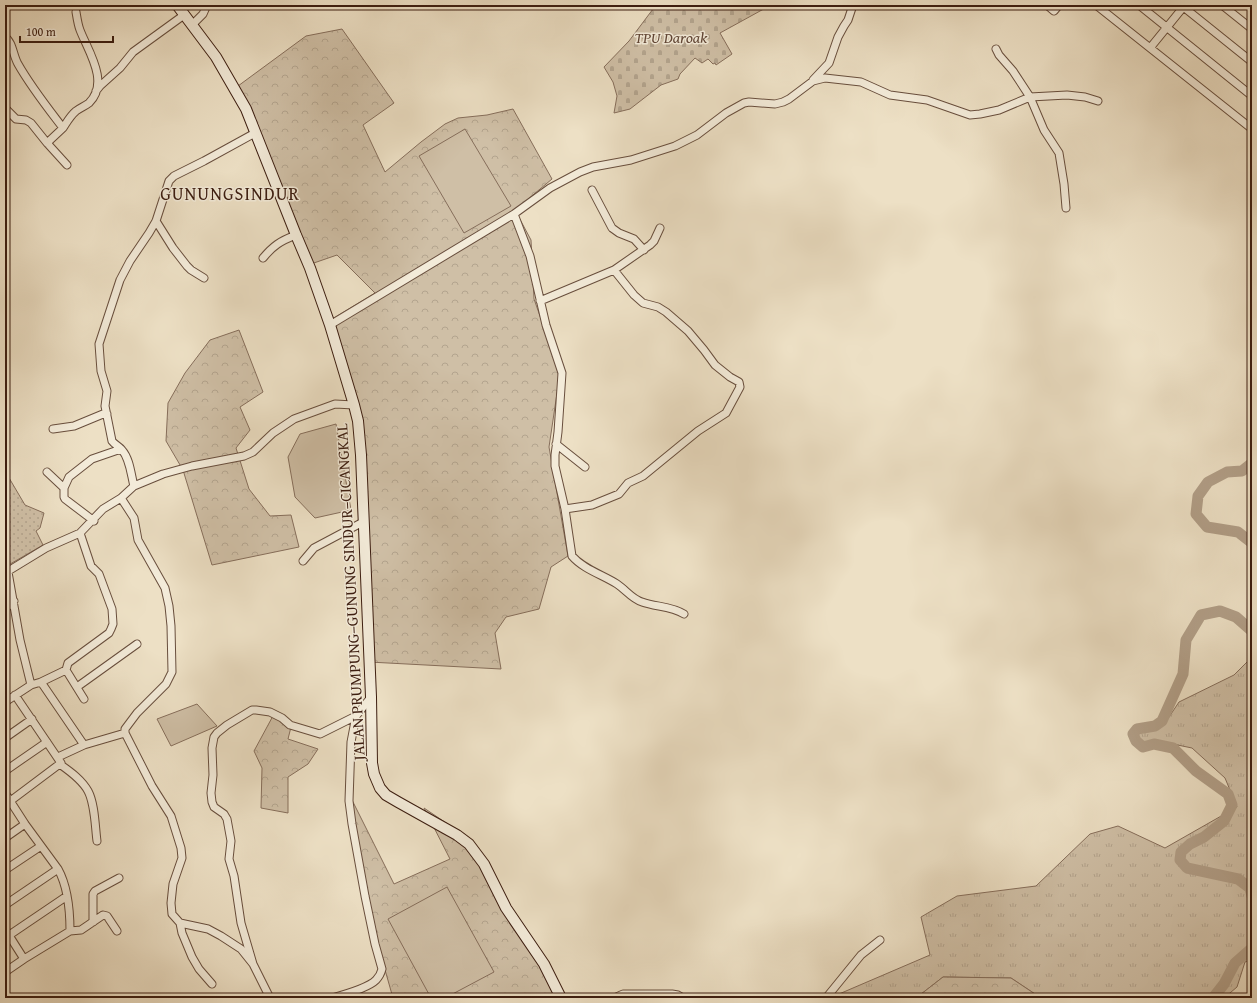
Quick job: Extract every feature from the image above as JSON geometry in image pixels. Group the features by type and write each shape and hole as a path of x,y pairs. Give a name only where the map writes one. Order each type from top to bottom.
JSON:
{"main road":[{"name":"JALAN PRUMPUNG–GUNUNG SINDUR–CICANGKAL","path":"177,5 207,44 223,68 246,109 310,268 330,325 354,404 359,438 371,697 372,763 374,774 380,788 386,795 457,835 469,844 484,864 506,908 544,964 561,998"}],"street":[{"path":"192,25 203,14 208,5"},
{"path":"330,325 514,214 550,188 580,172 593,167 631,160 675,146 697,135 726,113 744,103 775,104 789,99 813,81 829,63 838,37 848,20 853,5"},
{"path":"1049,6 1054,11 1059,5"},
{"path":"1096,5 1252,129"},
{"path":"1139,5 1252,96"},
{"path":"1222,5 1252,29"},
{"path":"1150,48 1183,6 1252,62"},
{"path":"76,12 79,29 96,65 98,75 96,92"},
{"path":"47,143 63,128 70,117 77,110 89,103 100,86 120,68 133,52 184,15"},
{"path":"5,37 9,40 15,60 24,75 63,128"},
{"path":"996,50 1014,71 1030,97 1044,130 1059,153 1066,208"},
{"path":"813,81 825,78 861,82 890,95 927,100 970,115 999,110 1030,97 1067,95 1085,97 1098,101"},
{"path":"5,108 16,119 31,122 47,143 67,165"},
{"path":"134,486 127,457 112,441 105,406 107,392 101,371 99,344 120,280 130,261 156,221 169,181 174,176 255,133"},
{"path":"592,190 612,228 634,239 644,250"},
{"path":"514,214 530,256 538,284 540,301 546,325 562,373 558,432 554,455 555,466 566,509 572,556 577,562 612,581 640,602 676,609 684,614"},
{"path":"156,221 173,248 187,266 204,278"},
{"path":"540,301 614,270 644,250 654,241 660,228"},
{"path":"263,258 272,247 284,239 296,235"},
{"path":"566,509 592,505 619,494 628,483 643,476 698,431 726,413 740,387 739,382 715,365 688,331 658,307 643,303 634,295 614,270"},
{"path":"31,685 20,640 14,601 6,573 46,548 80,534 94,521 103,509 121,498 134,486 164,474 192,466 244,456 253,452 273,433 294,419 335,404 354,404"},
{"path":"53,429 74,426 103,414 107,414"},
{"path":"556,444 585,467"},
{"path":"94,521 65,499 64,488 69,477 92,459 121,449"},
{"path":"47,472 64,488"},
{"path":"121,498 134,518 138,540 165,588 170,606 172,672 166,684 156,696 137,713 125,729 125,733 152,786 171,816 181,848 182,858 173,884 170,903 172,914 180,923 182,933 192,957 212,984"},
{"path":"303,561 314,548 363,522"},
{"path":"5,702 31,685 66,670 68,663 109,633 111,629 113,624 112,608 99,574 91,566 80,534"},
{"path":"5,609 14,601"},
{"path":"77,687 137,644"},
{"path":"66,670 84,699"},
{"path":"41,682 84,745"},
{"path":"15,695 48,742 61,764 75,775 87,790 90,796 93,811 97,841"},
{"path":"252,964 241,923 234,876 229,859 231,841 227,819 224,814 214,807 210,793 213,775 212,748 214,737 227,725 252,710 270,712 282,718 290,725 320,734 356,716 371,697"},
{"path":"332,998 372,983 376,980 382,969 365,896 352,824 350,801 350,742 356,716"},
{"path":"5,738 32,719"},
{"path":"58,757 84,745 125,733"},
{"path":"5,771 48,742"},
{"path":"8,803 61,764"},
{"path":"5,793 8,803 62,876 67,896 70,931"},
{"path":"5,838 25,824"},
{"path":"5,870 41,846"},
{"path":"5,905 58,869"},
{"path":"93,922 93,894 95,891 119,878"},
{"path":"24,959 6,934 67,896"},
{"path":"5,972 70,931 81,930 103,915 107,916 117,931"},
{"path":"180,923 208,929 241,949 252,964 270,998"},
{"path":"826,998 860,955 880,940"},
{"path":"614,998 623,994 672,994 683,998"}],"green space":[{"name":"TPU Daroak","path":"656,5 771,5 720,33 732,54 716,65 708,59 702,63 695,58 680,74 678,79 661,85 630,109 614,113 617,96 613,82 604,67 629,41"},
{"path":"342,29 394,103 363,125 385,172 445,124 458,118 487,115 513,109 552,179 515,210 531,240 534,299 560,373 549,447 568,556 551,567 539,609 506,617 495,633 501,669 369,662 355,411 327,322 375,293 337,255 308,265 238,86 306,36"},
{"path":"465,129 511,206 464,233 419,156"},
{"path":"239,330 263,392 240,407 250,430 236,448 249,489 270,516 291,515 299,547 212,565 183,470 166,441 168,403 185,373 210,340"},
{"path":"336,424 351,510 315,518 295,497 288,457 300,434"},
{"path":"5,471 25,505 44,513 40,528 36,531 43,545 5,567"},
{"path":"1252,657 1252,959 1245,962 1237,987 1224,998 1041,998 1011,978 943,977 916,998 832,997 930,955 921,917 957,896 1036,886 1090,834 1118,826 1165,848 1237,807 1225,778 1192,748 1163,742 1143,747 1137,739 1139,732 1167,720 1179,702 1234,675"},
{"path":"197,704 217,726 171,746 157,719"},
{"path":"274,714 291,727 288,739 318,749 308,764 288,777 288,813 261,808 262,768 254,751"},
{"path":"351,798 394,884 450,859 424,808 458,831 489,866 560,998 393,998 372,924"},
{"path":"447,887 494,972 445,998 431,998 388,919"},
{"path":"943,977 1011,978 1041,998 916,998"}],"waterway":[{"path":"1252,463 1242,471 1227,472 1208,482 1198,496 1196,514 1207,527 1238,532 1252,543"},
{"path":"1252,631 1236,617 1220,611 1201,615 1186,640 1183,674 1162,721 1155,726 1137,729 1133,734 1136,741 1143,747 1154,744 1173,748 1196,771 1228,794 1232,805 1224,821 1204,837 1190,844 1181,852 1180,860 1187,868 1238,879 1250,888 1252,896"},
{"path":"1213,998 1224,984 1235,963 1252,948"}],"district":[{"name":"GUNUNGSINDUR","path":"230,193"}]}
